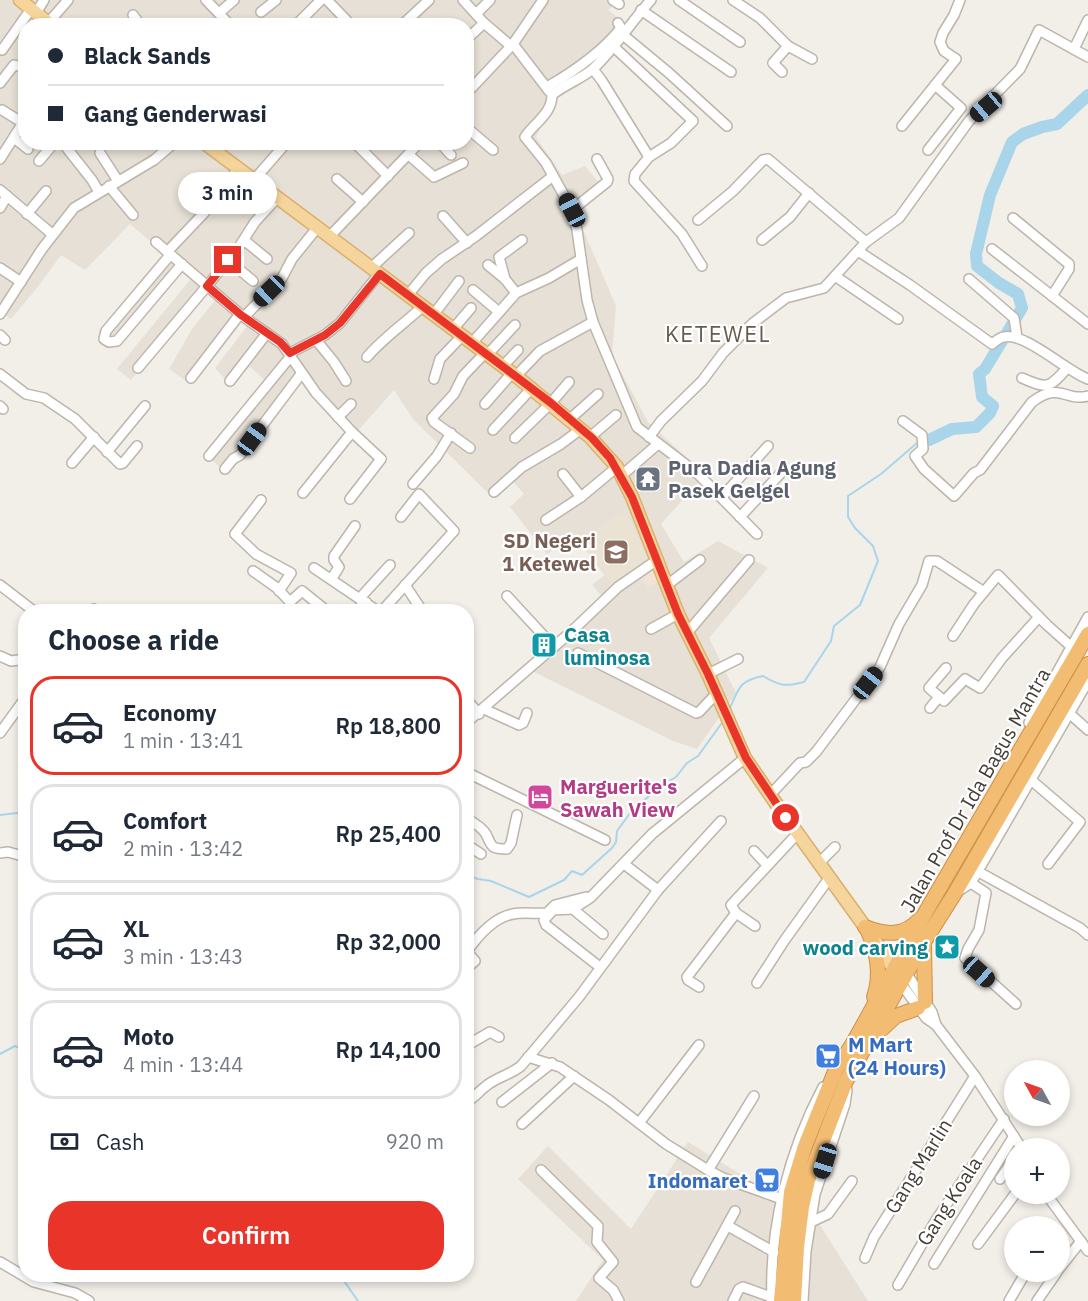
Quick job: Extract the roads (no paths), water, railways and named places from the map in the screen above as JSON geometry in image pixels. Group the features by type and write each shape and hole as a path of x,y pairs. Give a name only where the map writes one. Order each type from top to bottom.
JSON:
{"highway":[{"name":"Jalan Prof Dr Ida Bagus Mantra","path":"794,1301 800,1263 802,1207 808,1180 857,1049 900,974 928,908 979,816 1075,650 1088,633"},
{"name":"Jalan Prof Dr Ida Bagus Mantra","path":"900,974 924,942 955,893 1088,664"},
{"path":"866,929 881,934 897,933 912,926 928,908"},
{"path":"857,1049 878,982 878,960 866,929"},
{"path":"857,1049 892,1019 922,1005 924,942"},
{"name":"Jalan Prof Dr Ida Bagus Mantra","path":"775,1300 796,1172 836,1069 857,1049"}],"main road":[{"path":"20,0 43,18"},
{"path":"212,150 236,172 253,181 272,203 317,228 551,403 586,433 619,472 678,614 746,758 797,834 900,974"}],"street":[{"path":"28,18 44,0"},
{"path":"54,18 68,0"},
{"path":"206,0 224,18"},
{"path":"219,13 234,0"},
{"path":"261,12 276,0"},
{"path":"303,18 321,0 342,18"},
{"path":"410,18 429,0"},
{"path":"463,0 484,23 512,45 549,91 552,100 547,112 525,137 546,163 572,210 587,300 593,322 632,417 638,427 649,437 698,474 757,534"},
{"path":"476,14 490,0"},
{"path":"474,85 512,45 543,0"},
{"path":"549,91 593,69 614,47 651,0"},
{"path":"679,0 740,42"},
{"path":"733,0 760,18 788,46 812,59"},
{"path":"902,126 956,59 944,51 940,42 960,0"},
{"path":"641,10 731,72"},
{"path":"1074,49 1088,20"},
{"path":"474,32 484,23"},
{"path":"549,91 611,39 621,28 618,23"},
{"path":"2,50 18,30"},
{"path":"649,437 661,421 691,393 723,353 753,323 786,298 821,290 867,242 898,218 969,121 1011,81 1026,60 1032,41 1039,30 1088,57"},
{"path":"623,36 669,73 727,126"},
{"path":"782,72 773,63 788,46"},
{"path":"614,47 692,120 671,143 649,157 634,174 634,181 682,234 702,266"},
{"path":"0,83 14,65 18,66"},
{"path":"593,69 649,157"},
{"path":"928,150 961,108 935,85"},
{"path":"2,110 18,118"},
{"path":"0,159 3,147 18,131"},
{"path":"474,135 493,150"},
{"path":"14,138 18,141"},
{"path":"39,161 48,150"},
{"path":"68,150 99,192"},
{"path":"0,314 52,234 74,207 154,160 166,150"},
{"path":"253,181 280,150"},
{"path":"362,150 388,176"},
{"path":"329,237 413,150"},
{"path":"446,150 451,155"},
{"path":"100,153 113,183 133,215"},
{"path":"409,155 434,177 463,163"},
{"path":"572,210 607,182 608,179 597,159"},
{"path":"698,220 766,159 867,242"},
{"path":"182,264 117,341 109,342 104,339 106,331 236,172"},
{"path":"408,295 426,273 442,259 467,243 553,176"},
{"path":"337,179 363,202"},
{"path":"27,214 46,191"},
{"path":"0,208 3,193 52,234"},
{"path":"762,240 790,217 809,194"},
{"path":"138,368 207,286 272,203"},
{"path":"442,216 467,243"},
{"path":"1013,218 1069,264 1069,269 1052,296"},
{"path":"191,378 242,315 282,278 292,259 317,228"},
{"path":"209,456 290,354 340,323 375,271 409,233"},
{"path":"244,240 267,260"},
{"path":"505,279 499,257 522,240"},
{"path":"156,242 242,315 280,342 301,374 338,417 381,459 350,499"},
{"path":"992,249 1088,324"},
{"path":"858,251 989,342 994,343 1011,337 1088,379"},
{"path":"434,379 440,359 462,336 499,312 516,294 580,259"},
{"path":"228,260 253,281"},
{"path":"488,265 505,279 516,294"},
{"path":"0,268 21,282"},
{"path":"835,276 898,319"},
{"path":"969,279 1015,320 1011,337"},
{"path":"434,314 459,281"},
{"path":"473,290 499,312"},
{"path":"366,357 380,342 422,307"},
{"path":"462,336 471,308"},
{"path":"485,404 510,372 540,351 593,322"},
{"path":"470,448 434,422 432,417 454,394 463,376 515,325"},
{"path":"230,381 267,333"},
{"path":"316,339 346,381"},
{"path":"510,372 518,350"},
{"path":"1022,378 1040,386 1049,386 1067,368"},
{"path":"225,469 233,459 240,455 301,374"},
{"path":"0,375 27,395 44,398 75,419 120,464 123,464 137,446"},
{"path":"515,438 569,382"},
{"path":"492,430 532,388"},
{"path":"903,421 922,435 924,449 915,456 924,469 955,496 974,473 980,470 1032,402 1041,395 1058,391 1071,396 1088,396"},
{"path":"570,419 598,394"},
{"path":"338,417 351,404"},
{"path":"108,452 145,406"},
{"path":"494,492 522,467 616,416"},
{"path":"303,494 352,432"},
{"path":"413,484 437,456 451,433"},
{"path":"72,463 94,436"},
{"path":"546,520 658,444"},
{"path":"722,497 768,446"},
{"path":"563,474 581,497"},
{"path":"740,517 780,474"},
{"path":"387,604 452,534 454,529 419,494 401,517"},
{"path":"261,500 236,534 256,554 291,573 279,591"},
{"path":"332,578 339,567 333,559 335,553 355,526"},
{"path":"474,717 618,587 657,560"},
{"path":"667,585 700,560"},
{"path":"687,633 749,560"},
{"path":"770,795 800,763 806,762 816,752 880,667 899,624 922,585 928,561 937,561 984,591"},
{"path":"360,604 390,565"},
{"path":"314,568 369,604"},
{"path":"253,571 291,602 302,591 318,604"},
{"path":"953,636 997,576 1000,576 1075,650 1088,617"},
{"path":"0,585 25,604"},
{"path":"405,585 418,604"},
{"path":"507,596 554,647"},
{"path":"651,629 678,614"},
{"path":"946,668 929,687 939,698 946,701 966,679 981,688 1002,658 1039,617"},
{"path":"578,653 696,713 717,693"},
{"path":"0,656 11,661 18,660"},
{"path":"708,674 738,659"},
{"path":"955,893 971,883 1088,681"},
{"path":"930,708 939,698"},
{"path":"474,705 482,711 519,725 522,724 527,713"},
{"path":"0,733 18,708"},
{"path":"1069,713 1088,730"},
{"path":"597,964 544,923 553,910 573,909 590,898 661,826 746,758"},
{"path":"474,775 605,840"},
{"path":"1030,779 1080,822"},
{"path":"1048,864 1088,813"},
{"path":"474,824 483,830 492,846 496,849 507,849 511,843 517,815"},
{"path":"474,1098 486,1086 511,1074 528,1056 579,997 658,890 721,821"},
{"path":"755,926 736,913 731,904 797,834"},
{"path":"819,864 835,847"},
{"path":"474,849 481,854"},
{"path":"754,851 767,865"},
{"path":"0,853 18,854"},
{"path":"624,864 658,890"},
{"path":"977,871 1046,908 1088,935"},
{"path":"757,983 795,924 830,877"},
{"path":"971,883 986,892 979,930 965,958 1016,1004"},
{"path":"474,943 500,919 513,914 547,913 555,904 590,898"},
{"path":"573,909 603,934"},
{"path":"699,987 687,977 736,913"},
{"path":"900,974 922,1005 926,1018 936,1025 1004,1119"},
{"path":"474,1041 489,1032 499,1037"},
{"path":"639,1123 699,1045"},
{"path":"528,1056 552,1063 573,1076 666,1144 708,1170 730,1181 782,1199"},
{"path":"502,1102 552,1063"},
{"path":"733,1301 739,1289 744,1287 775,1300 774,1252 782,1199 806,1124 826,1081 836,1069"},
{"path":"522,1124 573,1076"},
{"name":"Gang Marlin","path":"866,1258 874,1237 975,1076"},
{"path":"803,1301 800,1263 815,1194 845,1104 846,1081"},
{"path":"708,1170 754,1096"},
{"name":"Gang Koala","path":"898,1285 936,1220 1004,1119"},
{"path":"934,1264 1014,1136 1008,1126"},
{"path":"541,1170 598,1226 597,1242 613,1262 599,1278 613,1290 619,1301"},
{"path":"1000,1179 1004,1173"},
{"path":"809,1223 828,1214 852,1181"},
{"path":"978,1244 1008,1204"},
{"path":"696,1282 735,1211"},
{"path":"728,1226 774,1252"},
{"path":"1070,1226 1088,1251"},
{"path":"1070,1255 1081,1241"},
{"path":"0,1262 18,1273"},
{"path":"34,1282 75,1293 89,1301"},
{"path":"1009,1301 1020,1282"},
{"path":"1037,1301 1050,1282"}],"waterway":[{"path":"929,440 952,429 976,427 990,413 993,406 982,397 979,374 985,369 1022,308 1018,294 977,266 976,254 990,195 1012,142 1023,134 1057,124 1088,95"},
{"path":"729,710 740,687 749,680 763,676 782,685 804,682 831,641 834,626 860,605 878,561 873,546 855,528 848,517 848,496 881,474 917,443"},
{"path":"474,878 491,881 529,897 564,880 572,871 582,875 612,848 616,842 617,831 630,813 659,787 676,777 687,763 698,756 724,720"},
{"path":"0,815 18,813"},
{"path":"0,1054 15,1046 18,1047"},
{"path":"345,1282 358,1301"}],"place":[{"name":"Pura Dadia Agung Pasek Gelgel","path":"648,479"},
{"name":"SD Negeri 1 Ketewel","path":"616,552"},
{"name":"Casa luminosa","path":"544,645"},
{"name":"Marguerite's Sawah View","path":"540,797"},
{"name":"wood carving","path":"947,947"},
{"name":"M Mart (24 Hours)","path":"828,1056"},
{"name":"Indomaret","path":"767,1180"}],"district":[{"name":"KETEWEL","path":"718,333"}]}
